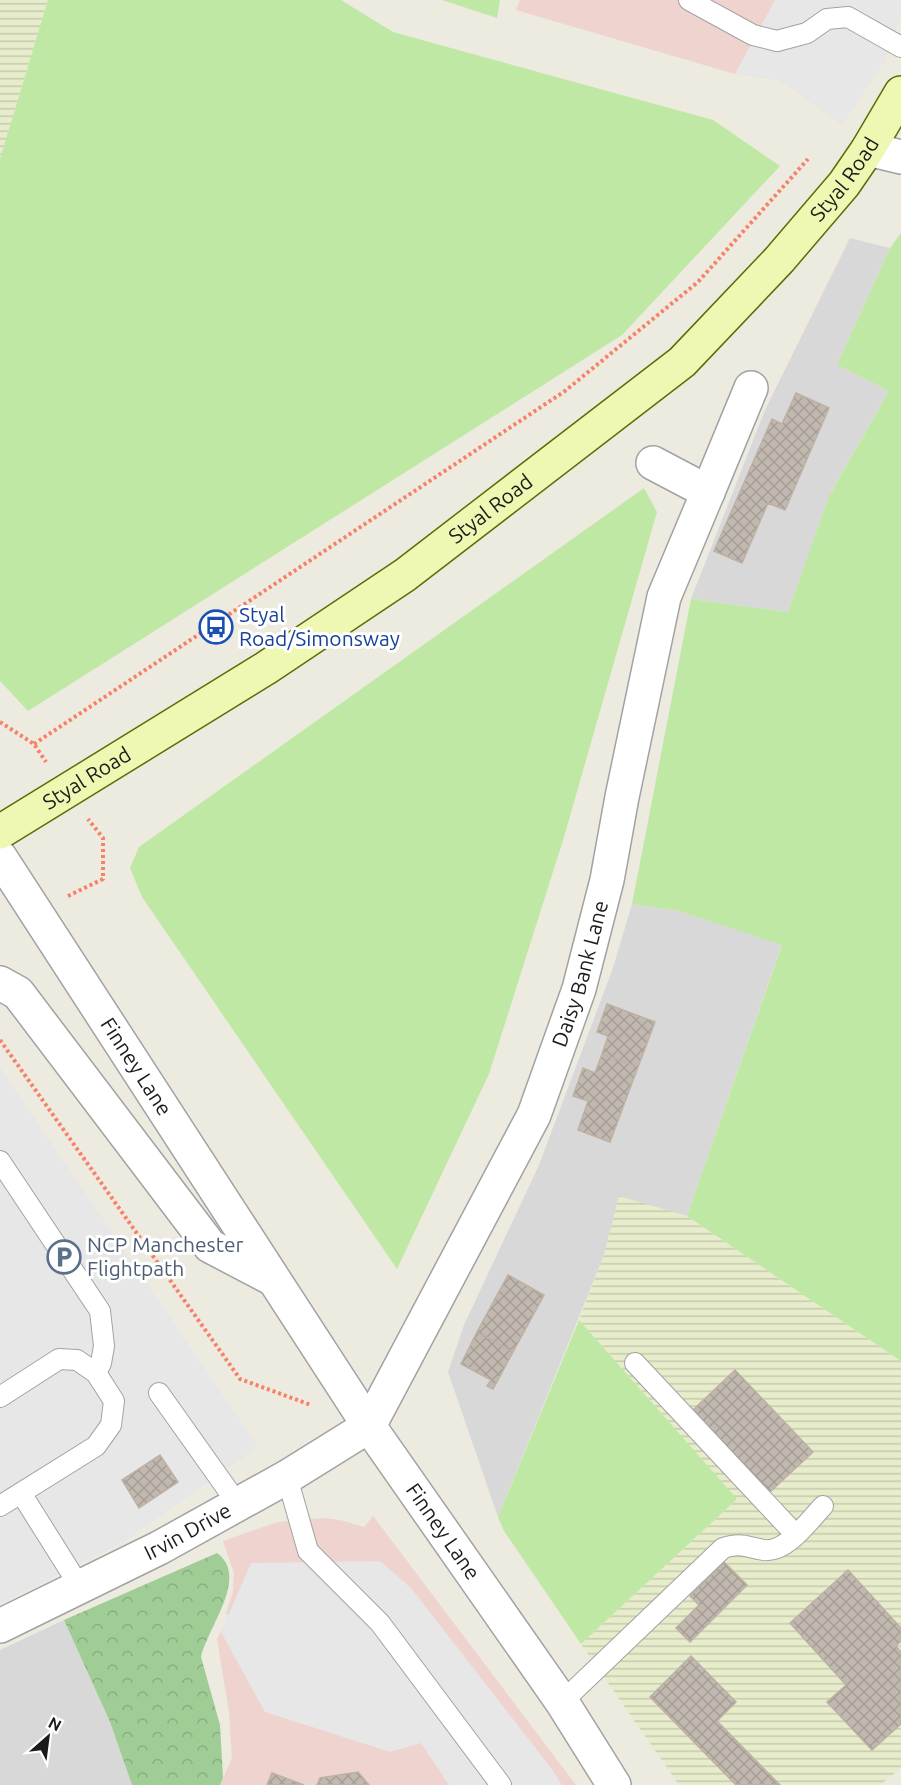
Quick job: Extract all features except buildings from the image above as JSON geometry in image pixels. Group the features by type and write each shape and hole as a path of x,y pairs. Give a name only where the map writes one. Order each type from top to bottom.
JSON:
{"main road":[{"name":"Styal Road","path":"0,832 266,668 405,575 682,362 779,260 844,184 901,93"}],"street":[{"path":"868,149 901,157"},
{"name":"Daisy Bank Lane","path":"369,1426 534,1115 579,989 607,880 664,597 751,388"},
{"path":"653,463 708,492"},
{"name":"Finney Lane","path":"0,857 369,1426 562,1702 614,1785"},
{"path":"0,983 18,993 210,1246 273,1278"},
{"name":"Irvin Drive","path":"0,1626 159,1548 287,1477 369,1426"}],"lane":[{"path":"689,0 753,35 777,41 807,33 827,19 848,17 901,47"},
{"path":"0,1161 100,1311 104,1346 101,1363 96,1373"},
{"path":"0,1397 59,1359 77,1360 96,1373 114,1401 111,1425 96,1446 0,1506"},
{"path":"635,1363 795,1534"},
{"path":"159,1393 237,1503"},
{"path":"287,1477 308,1551 380,1623 501,1785"},
{"path":"21,1493 80,1587"},
{"path":"562,1702 723,1548 736,1544 775,1550 787,1543 823,1506"}],"path":[{"path":"0,722 33,744 565,391 698,282 808,159"},
{"path":"0,1040 240,1379 315,1407"}],"shaded area":[{"path":"520,0 901,0 901,15 884,61 842,124 780,80 735,74 516,10"},
{"path":"775,0 901,0 901,15 884,61 842,124 780,80 735,74"},
{"path":"850,238 890,248 837,365 889,391 831,492 788,612 691,599 765,410"},
{"path":"632,904 679,911 782,944 687,1216 619,1197 604,1255 498,1517 448,1372 464,1325 539,1165 613,968"},
{"name":"NCP Manchester Flightpath","path":"0,1067 258,1447 122,1543 0,1604"},
{"path":"373,1516 576,1785 220,1785 232,1758 229,1712 217,1639 230,1616 226,1614 233,1591 234,1573 223,1541 278,1522 324,1518 364,1527"},
{"path":"380,1561 411,1588 562,1785 449,1785 421,1743 390,1752 265,1712 221,1632 251,1563"},
{"path":"64,1620 110,1722 132,1785 0,1785 0,1650"}],"green space":[{"path":"0,0 48,0 0,159"},
{"path":"48,0 341,0 393,32 713,120 780,166 622,335 28,711 0,681 0,159"},
{"path":"442,0 500,0 497,18"},
{"path":"901,233 901,1361 687,1216 782,945 679,911 632,904 691,599 788,612 829,496 889,391 837,365 890,248"},
{"path":"644,488 657,512 564,837 489,1074 397,1269 142,897 130,868 139,847"},
{"path":"619,1196 687,1216 901,1361 901,1768 880,1785 679,1785 581,1644 737,1499 579,1320 604,1255"},
{"path":"579,1320 737,1499 581,1644 504,1531 498,1517"},
{"path":"217,1553 226,1563 229,1575 228,1589 201,1657 220,1725 223,1778 220,1785 132,1785 110,1722 64,1620"}],"place":[{"name":"Styal Road/Simonsway","path":"216,627"},
{"name":"NCP Manchester Flightpath","path":"64,1257"}]}
